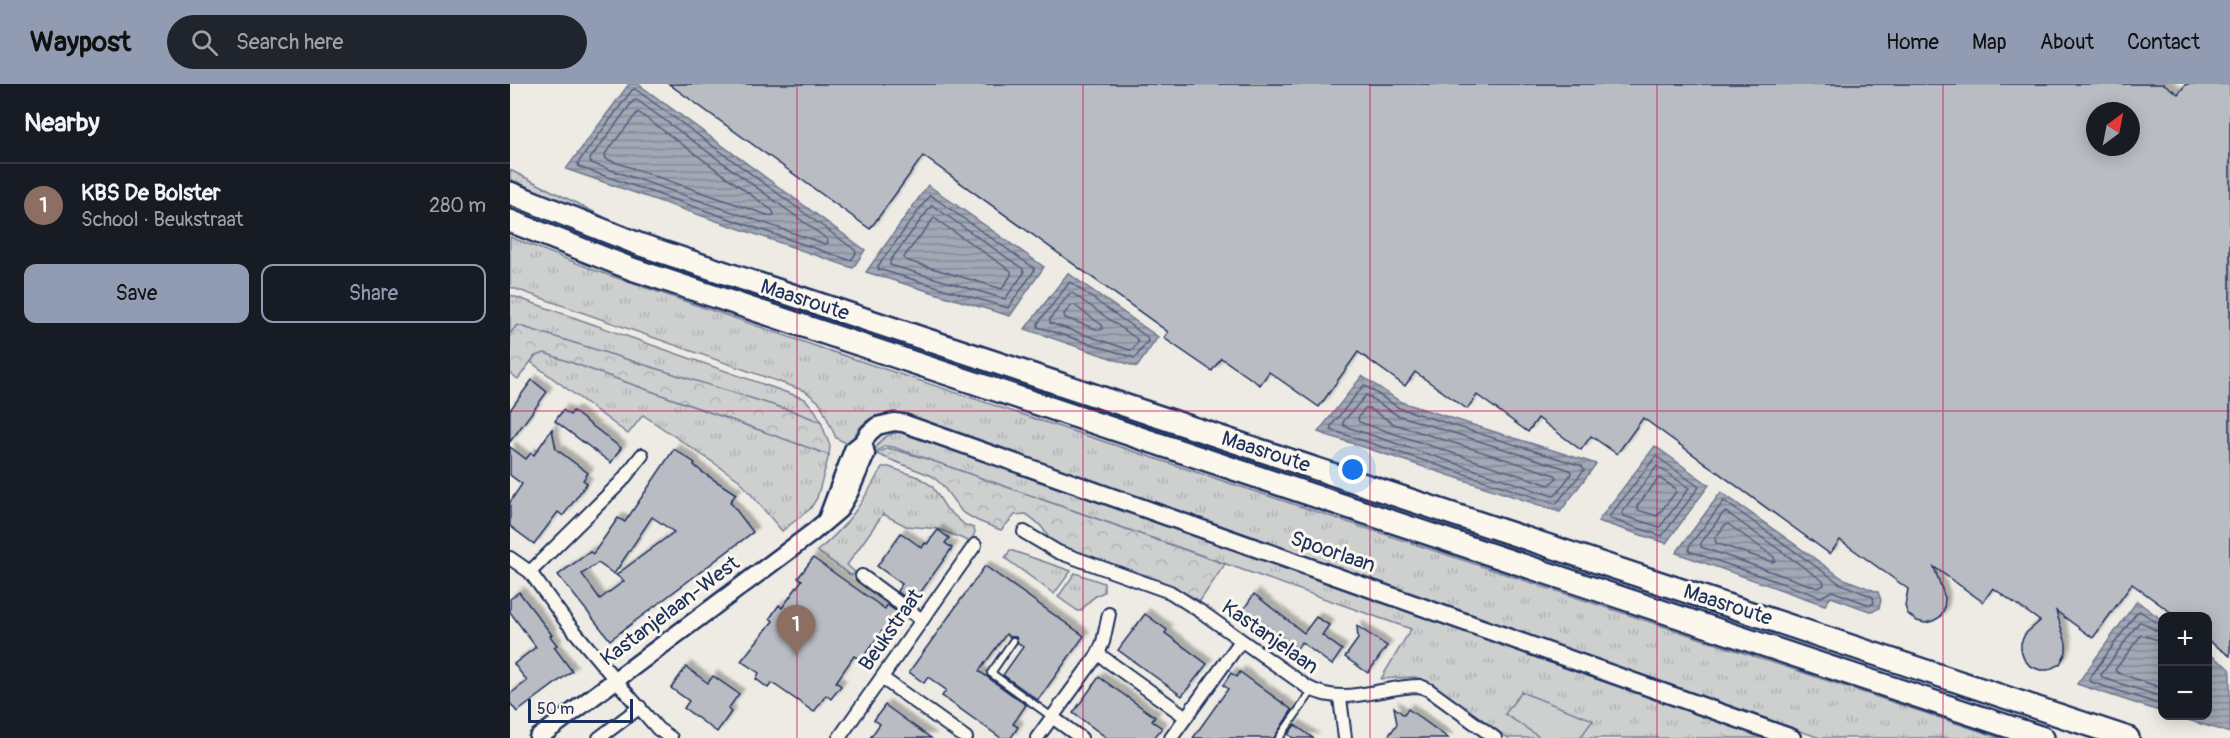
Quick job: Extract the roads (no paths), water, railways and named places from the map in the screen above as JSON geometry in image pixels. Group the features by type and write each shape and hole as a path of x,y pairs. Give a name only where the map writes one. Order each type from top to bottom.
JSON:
{"highway":[{"name":"Maasroute","path":"510,192 641,245 2128,738"},
{"name":"Maasroute","path":"510,221 632,269 2043,738"}],"main road":[{"name":"Spoorlaan","path":"863,442 877,426 894,422 903,423 1792,738"},
{"name":"Kastanjelaan-West","path":"538,738 812,533 827,519 853,450 863,442"}],"street":[{"path":"530,573 621,482 642,455"},
{"name":"Kastanjelaan","path":"1024,532 1058,552 1170,592 1312,691 1340,698 1420,686 1429,690 1495,738"},
{"name":"Beukstraat","path":"839,738 975,545"},
{"path":"510,558 530,573 565,620 640,708 658,729 671,738"},
{"path":"862,576 922,620"},
{"path":"1037,738 1098,654 1109,614"},
{"path":"1171,738 1241,641"},
{"path":"1098,654 1186,717"},
{"path":"882,678 966,738"},
{"path":"1340,698 1345,738"},
{"path":"599,738 640,708"},
{"path":"1052,717 1082,738"}],"lane":[{"path":"1013,640 991,673 1052,717"},
{"path":"1279,738 1312,691"}],"water":[{"path":"629,84 638,84 865,250 853,268 566,169"},
{"path":"928,185 1044,267 1010,316 866,272"},
{"path":"1068,273 1158,337 1137,367 1025,329"},
{"path":"1362,376 1401,402 1596,464 1560,512 1318,432"},
{"path":"1655,446 1709,485 1666,543 1598,521"},
{"path":"1721,492 1842,578 1878,592 1881,600 1879,608 1872,612 1831,597 1825,605 1676,553"},
{"path":"2137,601 2158,617 2158,711 2077,684"},
{"path":"2212,656 2230,669 2230,733 2188,720 2212,720"}],"place":[{"name":"KBS De Bolster","path":"796,655"}]}
